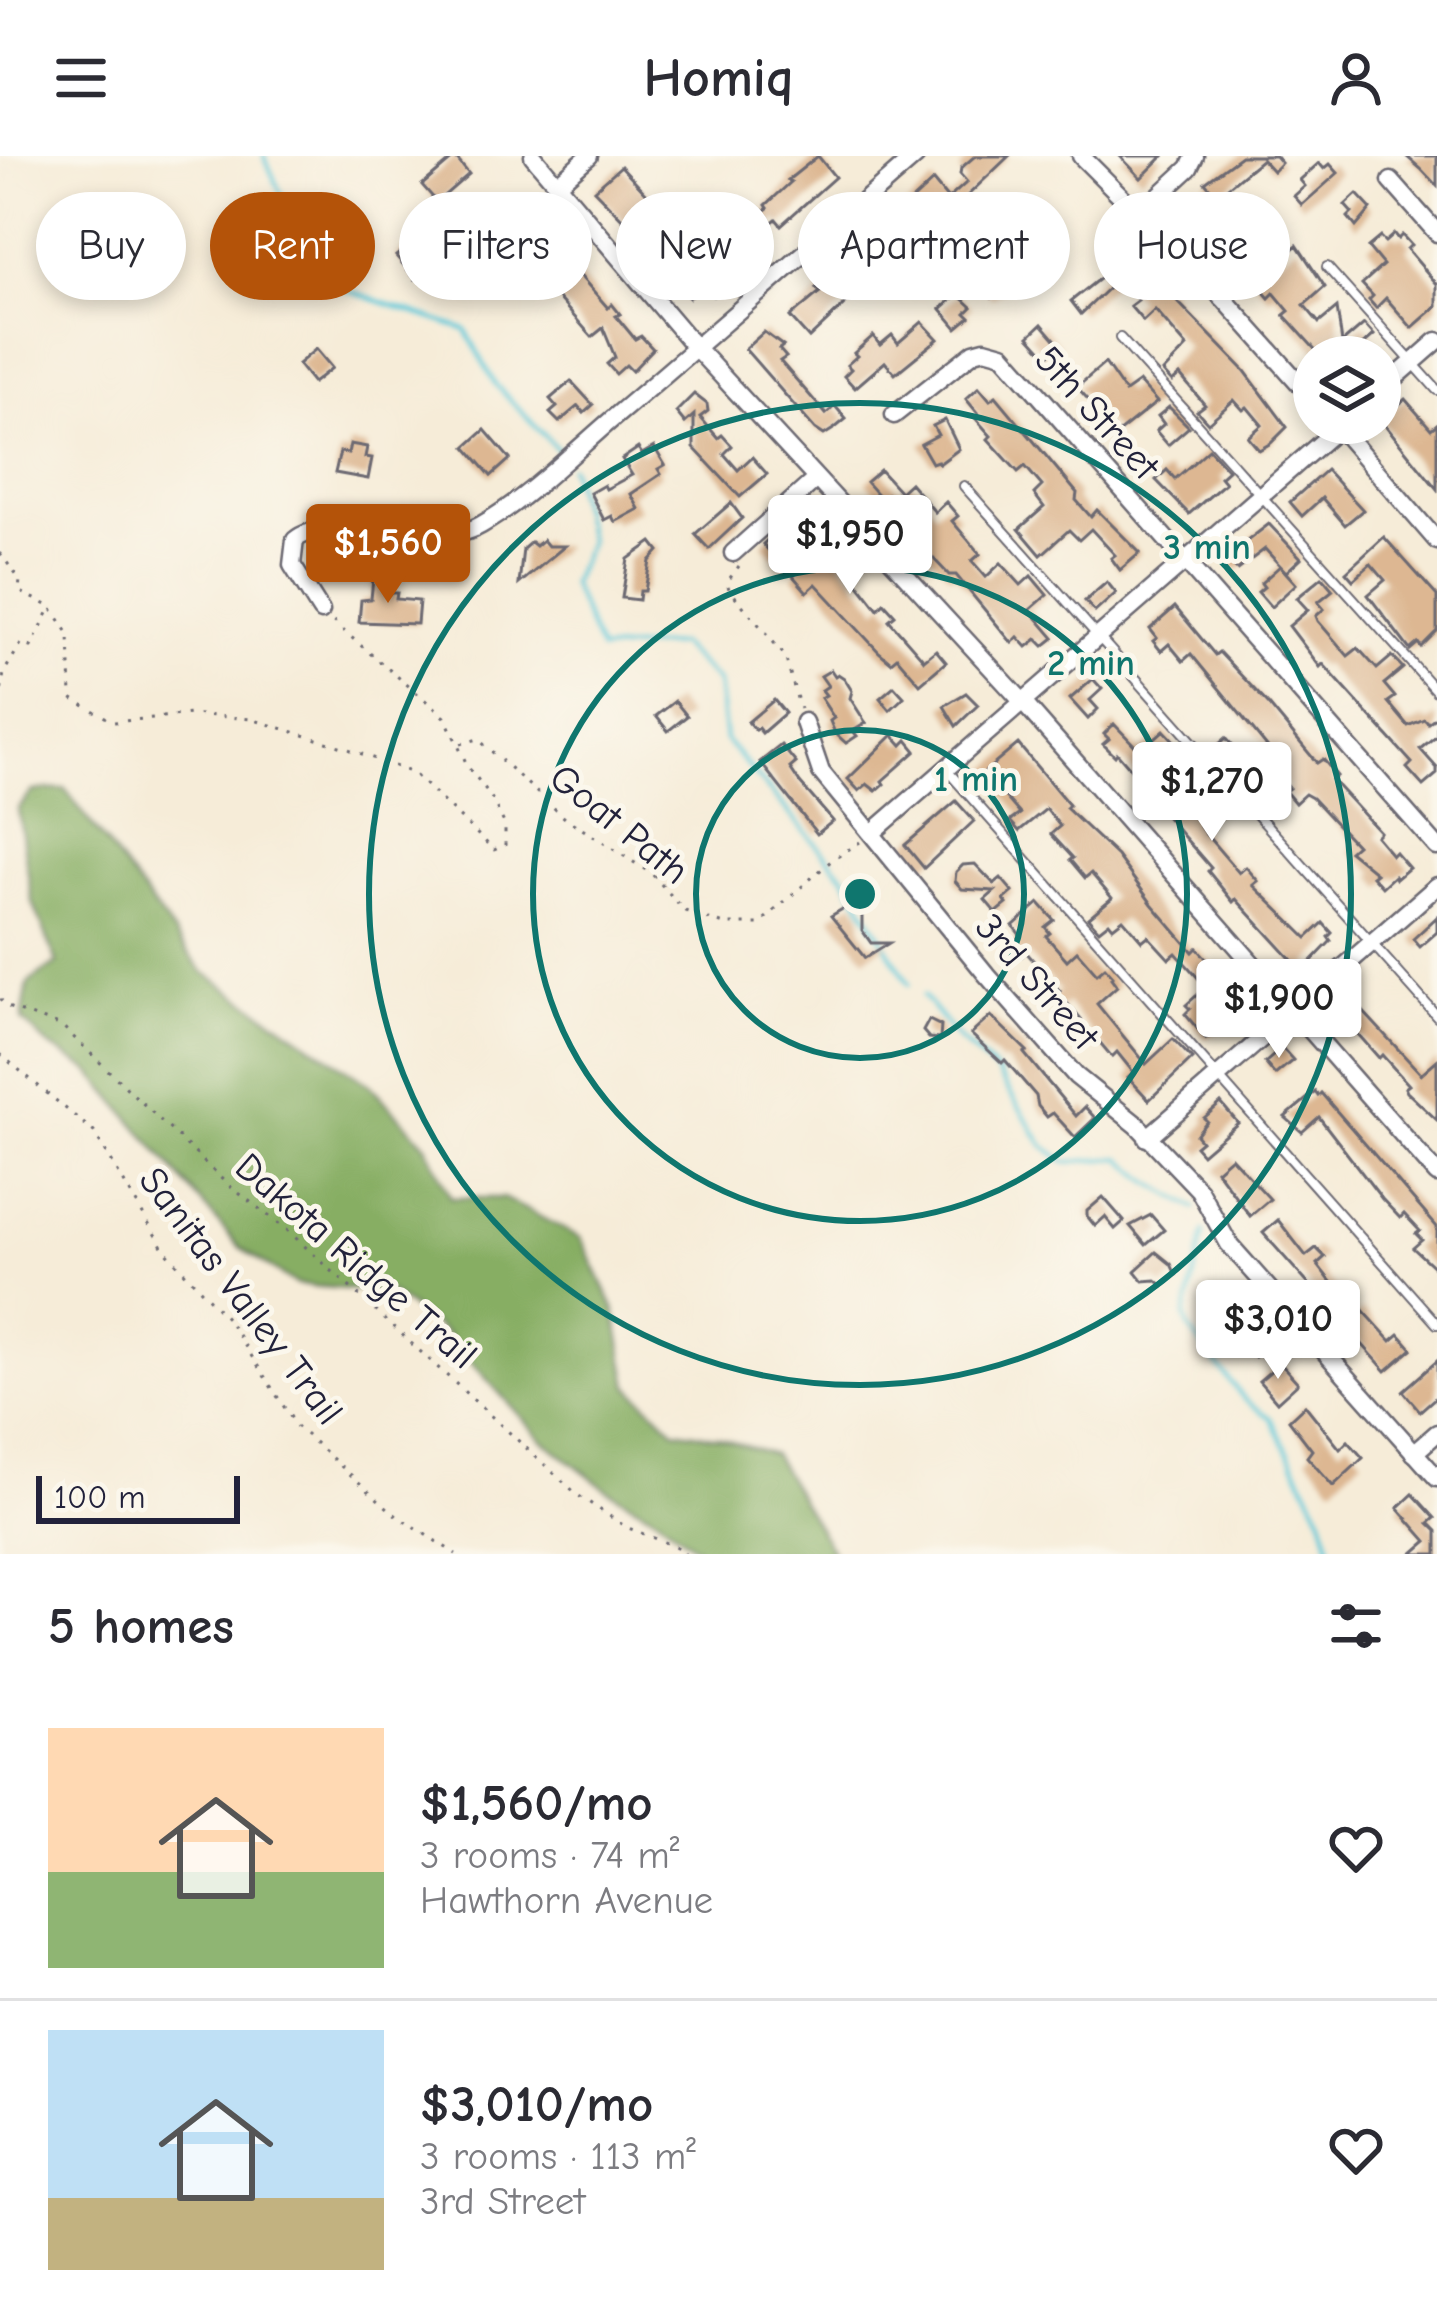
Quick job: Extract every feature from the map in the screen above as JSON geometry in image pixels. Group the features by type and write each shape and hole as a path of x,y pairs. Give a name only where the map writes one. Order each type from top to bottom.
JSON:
{"street":[{"path":"532,156 696,348 1022,700 1437,1174"},
{"path":"557,184 589,156"},
{"path":"321,611 292,565 295,540 303,532 321,529 428,540 478,527 696,348 916,156"},
{"path":"1081,156 1114,192"},
{"path":"1162,192 1196,156"},
{"path":"1390,181 1437,233"},
{"path":"1223,300 1293,377"},
{"path":"1401,373 1437,341"},
{"name":"5th Street","path":"894,416 974,352 1003,354 1437,847"},
{"path":"872,833 1317,444"},
{"path":"1356,444 1437,541"},
{"path":"736,551 816,478"},
{"name":"3rd Street","path":"804,722 820,772 1040,1038 1076,1076 1137,1124 1198,1190 1229,1244 1437,1478"},
{"path":"1148,1138 1437,886"},
{"path":"1414,1453 1437,1433"}],"lane":[{"path":"1328,267 1437,390"},
{"path":"1120,338 1437,692"},
{"path":"964,486 1437,1016"},
{"path":"945,768 1437,1324"}],"path":[{"path":"736,551 740,565 727,582 729,589 785,656 804,722"},
{"path":"0,553 20,580 19,591 52,607 69,634 70,698 114,722 190,714 251,719 343,747 413,773 494,850 505,845 505,825 468,766 445,717 321,611"},
{"path":"0,702 4,672 21,644 32,647 52,607"},
{"name":"Goat Path","path":"459,745 478,739 565,818 652,874 685,911 724,924 759,924 831,861 872,833"},
{"name":"Dakota Ridge Trail","path":"0,999 62,1026 227,1184 287,1231 579,1496 626,1527 685,1554"},
{"name":"Sanitas Valley Trail","path":"0,1054 94,1132 163,1248 229,1321 298,1427 398,1516 456,1554"}],"green space":[{"path":"65,789 202,971 369,1084 426,1145 451,1198 503,1198 581,1238 615,1310 629,1386 674,1430 719,1437 773,1454 834,1554 704,1554 542,1440 445,1333 390,1292 297,1285 239,1247 90,1071 47,1044 22,1020 28,983 57,963 32,900 18,809 33,791"}],"building":[{"path":"818,156 835,177 818,192 798,192 798,210 781,225 774,221 774,198 791,182 788,180"},
{"path":"975,156 1009,156 971,192 956,192 967,182 961,168"},
{"path":"1120,156 1163,156 1141,178"},
{"path":"1241,156 1275,156 1281,163 1273,171 1262,159 1222,192 1214,192 1205,182"},
{"path":"1406,156 1437,156 1437,186 1421,169"},
{"path":"455,157 469,174 448,192 428,192 422,185"},
{"path":"1319,163 1324,169 1330,164 1338,173 1302,205 1294,196 1305,186 1300,180"},
{"path":"621,166 645,192 616,192 616,213 594,190"},
{"path":"933,181 942,192 921,192"},
{"path":"1357,194 1371,209 1356,227 1345,205"},
{"path":"1394,234 1411,245 1407,249 1437,284 1437,306 1412,328 1386,298 1376,308 1362,284 1383,265 1368,247"},
{"path":"1297,245 1325,287 1304,305 1319,323 1337,308 1341,336 1303,336 1284,315 1289,311 1280,300 1290,300 1290,251"},
{"path":"1094,283 1096,300 1081,314 1071,301"},
{"path":"592,290 608,308 612,304 635,339 641,336 653,349 632,371 626,365 616,374 607,364 615,357 603,328 592,337 560,300 592,300"},
{"path":"810,300 850,300 809,338 790,317"},
{"path":"951,300 964,300 972,307 966,313 970,317 957,328 941,309"},
{"path":"1138,300 1176,300 1245,371 1287,427 1259,450 1248,437 1262,425 1234,400 1208,423 1197,411 1205,405 1180,375 1172,382 1163,372 1187,347 1155,310 1143,321 1130,306"},
{"path":"922,322 938,339 895,374 885,362 855,388 844,376 857,356 854,353 873,336 880,345 892,335 898,343"},
{"path":"1042,324 1060,345 1047,356 1029,336"},
{"path":"1364,324 1373,336 1350,336"},
{"path":"764,332 783,346 779,349 786,357 780,361 826,414 835,406 846,419 824,435 815,429 745,349"},
{"path":"316,349 332,368 313,383 298,364"},
{"path":"1105,363 1125,392 1139,382 1157,402 1118,433 1077,387"},
{"path":"571,381 593,405 584,413 578,406 559,422 550,413 557,407 550,399"},
{"path":"979,387 990,400 996,396 1077,493 1076,500 1091,517 1097,510 1140,553 1120,570 1111,558 1115,555 1091,529 1079,540 1069,530 1041,555 1019,529 1044,507 1034,494 1042,486 1025,466 1018,472 988,439 991,436 976,419 980,416 966,399"},
{"path":"694,394 707,404 708,411 700,417 732,446 724,454 738,470 752,457 767,474 740,497 694,448 694,415 685,423 676,412"},
{"path":"1405,399 1431,429 1437,424 1437,489 1400,444 1401,402"},
{"path":"1169,407 1189,427 1168,445 1156,431 1164,424 1158,416"},
{"path":"945,420 959,449 939,464 932,463 921,444 938,435 933,426"},
{"path":"485,430 510,459 491,476 466,447"},
{"path":"350,444 367,447 365,457 372,458 368,479 335,473 340,452 348,453"},
{"path":"654,447 665,465 658,469 661,474 631,494 639,509 615,522 612,516 604,520 590,493 632,475 622,459 638,448 642,454"},
{"path":"1209,449 1228,470 1220,477 1225,483 1189,514 1156,480 1167,470 1175,479"},
{"path":"880,470 900,492 910,483 935,512 946,502 958,516 952,521 980,554 972,561 986,577 1001,563 1021,585 1031,576 1047,595 1030,610 1054,638 1044,646 1037,639 1027,647 1018,637 1012,643 956,575 949,575 914,538 920,533 887,494 881,499 866,482"},
{"path":"1326,470 1363,510 1345,525 1322,498 1302,516 1290,502"},
{"path":"731,503 742,518 709,549 695,534"},
{"path":"808,519 878,609 884,603 895,615 889,620 924,660 936,650 946,662 920,684 897,657 891,662 879,652 816,584 807,592 793,576 800,570 784,552 776,559 763,544 775,533 782,541"},
{"path":"1269,524 1301,558 1286,572 1265,549 1237,570 1225,558"},
{"path":"1384,537 1437,596 1437,631 1421,647 1418,643 1410,650 1368,595 1385,580 1371,564 1353,580 1346,572"},
{"path":"543,540 548,546 565,546 519,584 523,549"},
{"path":"652,542 659,551 650,561 645,591 640,591 639,600 622,598 628,559"},
{"path":"1280,566 1296,584 1271,607 1258,592"},
{"path":"1322,577 1333,590 1318,602 1324,609 1316,616 1318,621 1348,656 1358,648 1377,669 1392,656 1403,668 1384,684 1395,697 1388,702 1408,726 1424,719 1428,723 1437,716 1437,735 1420,749 1437,774 1423,786 1407,768 1412,763 1323,664 1320,667 1289,626 1308,610 1297,598"},
{"path":"373,579 392,581 396,599 419,601 417,624 359,622 361,600 371,599"},
{"path":"1107,582 1116,593 1095,612 1085,601"},
{"path":"1175,607 1317,763 1323,759 1337,776 1332,780 1380,832 1376,836 1409,868 1382,887 1372,876 1376,873 1349,851 1356,845 1312,798 1305,794 1295,803 1269,764 1262,770 1253,758 1267,747 1191,654 1183,661 1169,644 1161,651 1153,641 1157,638 1150,629"},
{"path":"831,670 844,678 866,723 846,743 835,733 830,721 834,718 821,698 828,686 821,676"},
{"path":"1093,679 1102,689 1090,700 1098,709 1088,719 1070,699"},
{"path":"894,686 904,697 890,710 880,698"},
{"path":"966,693 978,705 956,726 944,706"},
{"path":"774,700 785,713 762,733 755,730 748,722"},
{"path":"675,701 687,716 668,731 656,716"},
{"path":"1114,724 1140,751 1164,730 1175,742 1149,765 1165,783 1194,756 1205,769 1182,789 1203,821 1199,825 1204,832 1239,873 1246,867 1258,881 1253,885 1307,938 1323,923 1332,933 1331,941 1302,971 1236,899 1233,902 1208,871 1211,868 1133,778 1136,775 1103,744 1109,739 1104,734"},
{"path":"893,735 902,745 907,740 916,751 876,791 867,784 859,791 848,779"},
{"path":"1226,738 1253,770 1240,782 1211,751"},
{"path":"1018,744 1069,805 1066,808 1117,856 1152,904 1193,952 1197,948 1213,966 1208,970 1252,1016 1233,1032 1226,1023 1206,1039 1185,1014 1190,1009 1186,1005 1206,987 1176,953 1169,959 1148,936 1142,941 1123,919 1099,930 1088,918 1112,898 1091,873 1085,878 1070,860 1073,858 1051,834 1060,826 1046,809 1019,831 1010,821 1020,814 995,785 990,789 979,777"},
{"path":"781,745 796,763 790,768 800,783 833,821 817,834 760,762"},
{"path":"956,801 974,821 924,868 905,845"},
{"path":"975,864 994,884 1001,878 1013,892 996,913 985,900 995,891 962,889 955,881 963,865"},
{"path":"854,902 871,943 889,943 865,958 831,916"},
{"path":"1039,903 1054,920 1045,927 1050,933 1046,936 1067,960 1077,951 1097,974 1105,967 1113,976 1117,986 1097,1004 1146,1064 1173,1039 1192,1059 1149,1100 1128,1077 1133,1072 1117,1052 1112,1057 1067,1003 1062,1008 1052,997 1060,991 1026,952 1022,956 1011,944 1021,936 1013,926"},
{"path":"1437,917 1437,932 1420,947 1413,939"},
{"path":"1349,996 1421,1074 1437,1060 1437,1120 1335,1008"},
{"path":"991,1016 1027,1051 1024,1053 1076,1116 1085,1107 1095,1118 1075,1137 1053,1113 1047,1117 1036,1096 1005,1060 1002,1063 971,1034"},
{"path":"929,1020 941,1026 940,1039 929,1038 923,1031"},
{"path":"1282,1048 1293,1060 1275,1075 1265,1063"},
{"path":"1315,1092 1321,1093 1437,1227 1437,1270 1413,1248 1422,1240 1416,1234 1420,1231 1382,1199 1319,1117 1302,1132 1285,1117"},
{"path":"1221,1103 1238,1123 1202,1154 1195,1146 1201,1141 1196,1135 1207,1121 1204,1118"},
{"path":"1231,1157 1270,1199 1250,1216 1216,1170"},
{"path":"1103,1197 1124,1221 1115,1229 1105,1217 1095,1226 1087,1216"},
{"path":"1151,1215 1164,1230 1146,1245 1130,1226"},
{"path":"1278,1220 1306,1256 1316,1248 1325,1257 1317,1264 1357,1315 1363,1310 1391,1341 1399,1334 1412,1349 1386,1371 1263,1233"},
{"path":"1156,1252 1176,1275 1163,1286 1156,1280 1143,1281 1135,1271"},
{"path":"1256,1328 1270,1345 1255,1357 1241,1340"},
{"path":"1437,1361 1437,1396 1420,1411 1403,1391"},
{"path":"1280,1363 1298,1383 1277,1402 1259,1381"},
{"path":"1305,1405 1340,1449 1348,1441 1363,1458 1333,1486 1307,1457 1312,1450 1289,1420"},
{"path":"1413,1494 1435,1518 1429,1523 1437,1531 1437,1554 1412,1554 1427,1541 1398,1508"}],"waterway":[{"path":"264,156 321,282 466,330 495,384 559,451"},
{"path":"570,467 589,542 571,584 600,651 679,644 718,682 725,740 845,877 909,984"},
{"path":"923,996 959,1040 996,1071 1044,1146 1066,1162 1121,1158 1151,1183 1195,1208"},
{"path":"1204,1232 1185,1317 1189,1329 1245,1400 1271,1418 1322,1517 1332,1554"}]}
